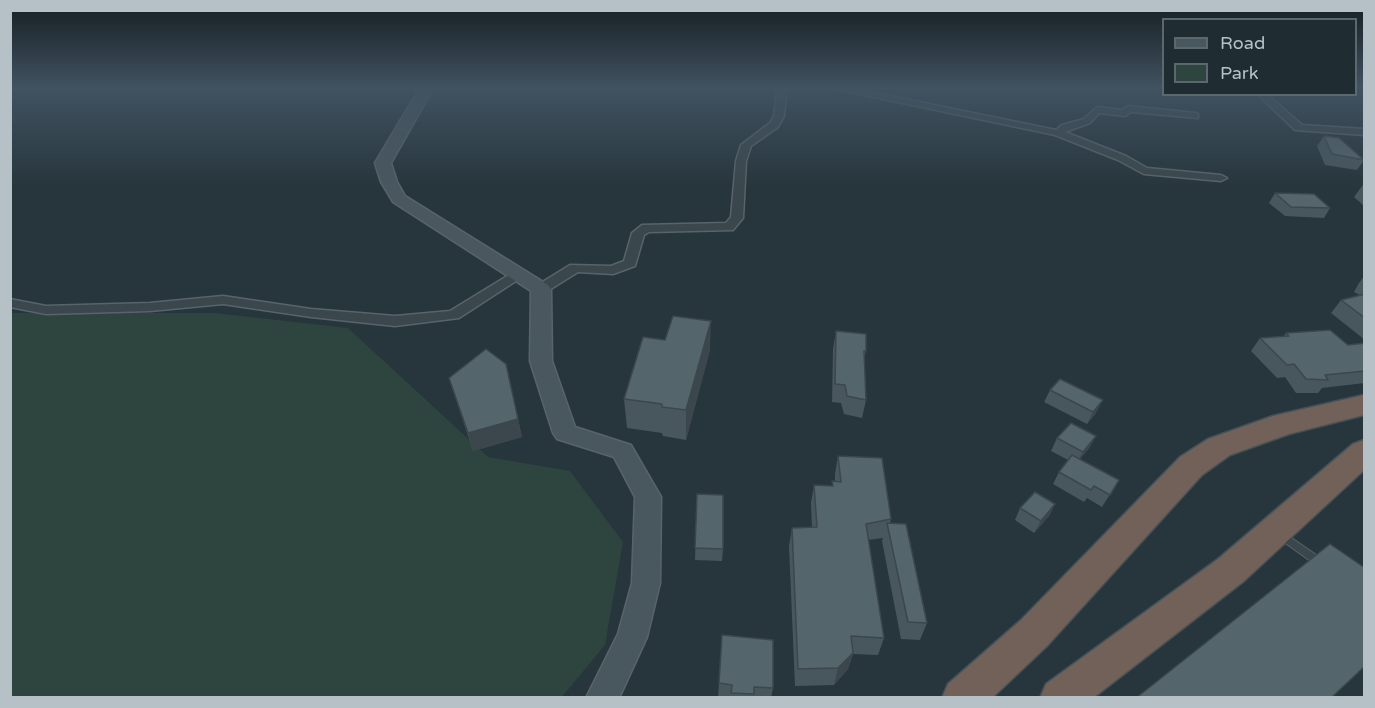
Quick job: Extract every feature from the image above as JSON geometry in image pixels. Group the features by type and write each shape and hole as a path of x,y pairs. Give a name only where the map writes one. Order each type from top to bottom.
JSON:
{"highway":[{"path":"962,698 1034,633 1191,466 1219,447 1273,428 1365,405"},
{"path":"1060,698 1231,570 1365,452"}],"street":[{"path":"407,121 383,163 389,182 399,199 542,289"},
{"path":"542,289 575,268 613,270 630,263 638,233 646,228 729,226 737,218 741,161 746,145 776,121"},
{"path":"999,121 1058,133 1122,158 1144,171 1221,178"},
{"path":"1058,133 1066,127 1087,121"},
{"path":"1291,121 1299,128 1365,132"},
{"path":"10,303 46,310 150,308 223,300 311,313 395,321 454,315 517,274"},
{"path":"542,289 541,361 565,433 623,451 648,497 646,583 632,637 602,698"}],"lane":[{"path":"1277,531 1329,570"}],"green space":[{"path":"11,313 215,313 348,328 488,457 570,471 623,542 605,645 562,697 11,698"}],"building":[{"path":"1324,136 1339,138 1364,160 1332,154"},
{"path":"1275,193 1314,194 1330,208 1291,207"},
{"path":"1365,294 1365,318 1341,300"},
{"path":"673,316 711,321 686,410 624,399 643,337 665,340"},
{"path":"1330,330 1348,345 1365,343 1365,371 1325,375 1328,380 1306,379 1294,364 1287,365 1260,338 1289,336 1286,333"},
{"path":"836,331 866,334 866,351 864,351 866,400 847,396 845,385 835,384"},
{"path":"486,349 506,364 518,419 468,433 449,378"},
{"path":"1060,379 1103,400 1093,412 1050,390"},
{"path":"1071,423 1096,436 1083,452 1057,438"},
{"path":"1072,455 1119,480 1110,495 1094,486 1091,490 1059,472"},
{"path":"838,456 882,458 891,519 866,524 884,638 851,636 853,653 838,668 798,669 792,528 817,527 814,485 833,486 832,481 841,482"},
{"path":"1035,492 1055,504 1041,521 1020,508"},
{"path":"697,494 723,495 723,549 695,548"},
{"path":"887,523 906,524 927,623 908,622"},
{"path":"1330,544 1365,568 1365,666 1331,698 1136,698"},
{"path":"722,635 773,640 773,688 754,687 754,694 731,693 732,685 719,683"}]}
